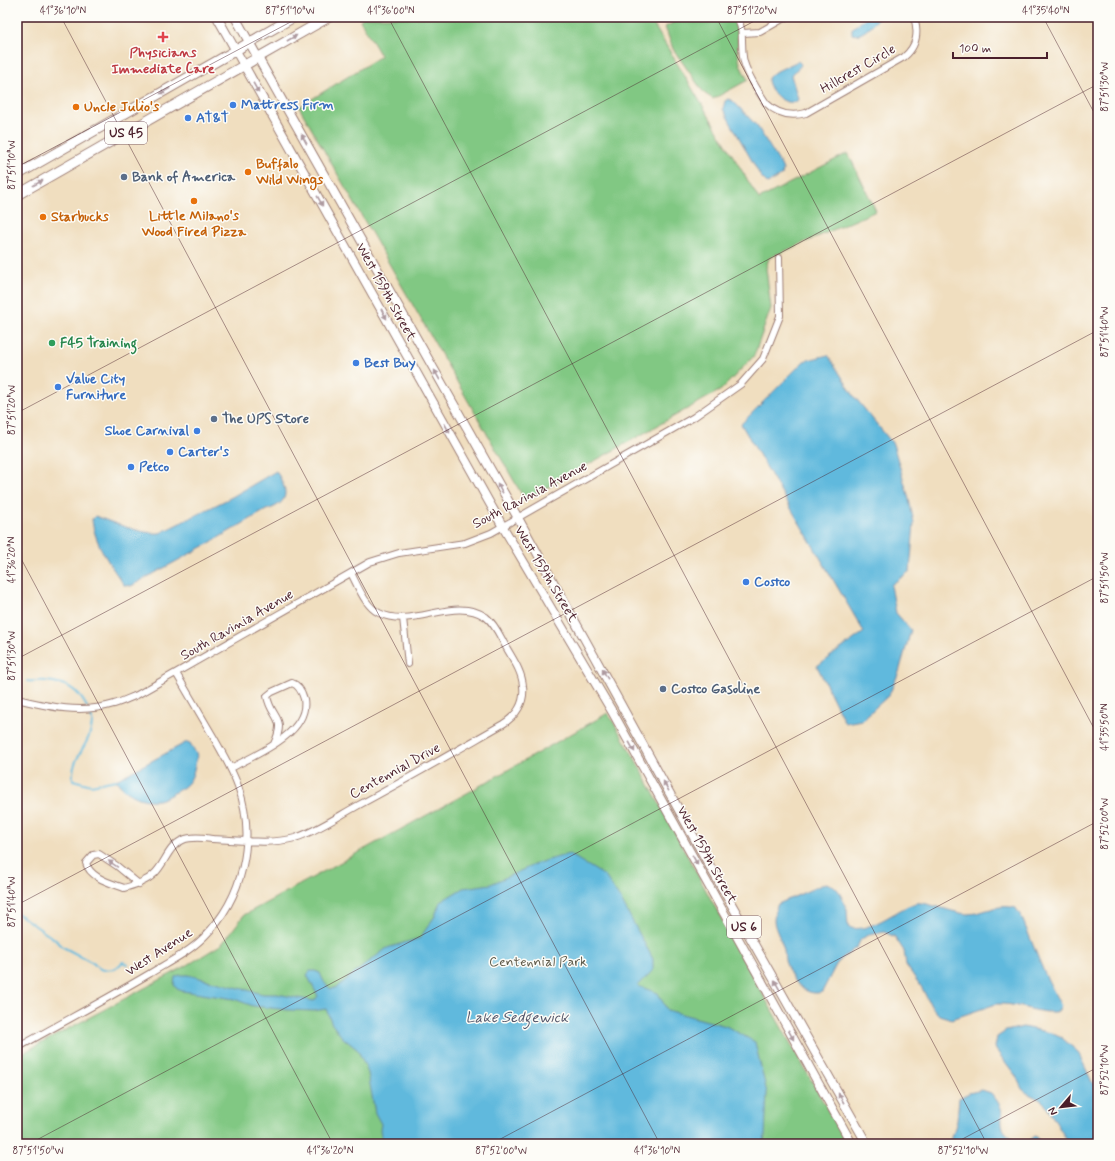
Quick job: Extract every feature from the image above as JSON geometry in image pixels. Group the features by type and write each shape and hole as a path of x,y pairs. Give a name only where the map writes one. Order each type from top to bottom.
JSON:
{"highway":[{"name":"US 45","path":"17,175 294,17"},
{"name":"US 45","path":"17,195 329,17"}],"main road":[{"name":"West 159th Street","path":"217,17 503,527 613,713 852,1144"},
{"name":"West 159th Street","path":"236,17 518,518 707,861 867,1144"},
{"path":"841,1126 854,1120"}],"street":[{"path":"737,17 741,23 743,33 760,32 786,17"},
{"name":"Hillcrest Circle","path":"743,33 743,55 747,71 766,103 783,113 791,115 806,113 901,59 912,48 915,42 917,26 914,17"},
{"name":"South Ravinia Avenue","path":"17,699 67,710 94,708 114,704 137,695 370,562 399,553 465,543 503,527 694,418 741,384 764,359 780,316 779,258"},
{"path":"351,574 370,606 391,617 402,618 408,664"},
{"name":"Centennial Drive","path":"139,884 154,874 177,843 185,839 280,840 296,837 311,831 511,719 517,712 521,703 524,693 523,680 494,626 487,618 477,612 450,610 402,618"},
{"name":"West Avenue","path":"17,1048 188,950 203,938 220,919 238,884 246,853 247,840 244,807 239,787 231,768 176,673"},
{"path":"231,768 274,744 294,729 304,712 305,705 299,687 292,683 272,692 267,696 268,703 280,725 279,733 274,744"},
{"path":"99,854 139,884 124,888 96,876 87,868 86,863 93,855 99,854"}],"green space":[{"path":"364,17 649,17 759,199 848,153 876,211 769,258 766,268 771,308 754,356 721,390 525,500 299,107 381,56 360,20"},
{"path":"683,17 733,17 737,32 740,62 742,70 748,80 713,99 704,93 673,49 665,27"},
{"name":"Centennial Park","path":"608,713 634,757 742,957 847,1144 17,1144 17,1056 186,966 222,944 244,915 469,792"}],"water":[{"path":"866,17 880,17 864,32 856,35 852,34 852,29"},
{"path":"798,61 801,64 800,66 791,75 798,99 797,101 787,102 782,100 774,93 768,78 773,73"},
{"path":"728,99 733,101 757,126 781,165 783,170 782,175 767,183 761,177 723,109 725,101"},
{"path":"828,355 854,396 893,444 908,495 914,523 910,571 891,585 896,613 911,630 899,672 889,695 862,720 845,723 817,666 864,632 741,424 804,361"},
{"path":"276,471 285,490 285,495 280,504 266,510 131,586 124,585 104,554 96,537 92,519 95,516 118,525 137,530 160,533 232,497"},
{"path":"187,742 190,743 197,755 193,774 185,786 163,799 146,800 134,796 124,789 116,780"},
{"name":"Lake Sedgewick","path":"569,854 605,876 621,900 653,959 653,970 638,986 658,993 667,1010 726,1026 755,1042 767,1093 765,1136 763,1144 383,1144 380,1130 381,1124 375,1113 368,1073 358,1050 342,1037 332,1024 326,1009 314,1011 288,1010 253,1006 234,999 182,991 177,989 174,985 175,977 180,975 188,975 263,994 277,994 314,1001 318,996 307,975 310,971 320,973 324,982 330,988 332,989 337,987 387,948 420,938 435,916 440,902 463,888 491,884 538,863"},
{"path":"826,883 834,886 838,890 847,910 848,927 856,929 873,925 916,903 968,914 997,907 1016,908 1022,918 1044,972 1061,1006 1059,1011 1048,1012 996,1004 952,1019 939,1015 931,1006 922,988 906,965 904,951 895,937 884,932 869,935 861,939 857,947 836,965 822,992 815,993 803,989 793,979 787,966 784,949 774,921 775,915 778,904"},
{"path":"1023,1027 1051,1033 1062,1038 1078,1052 1098,1095 1098,1144 1069,1144 1045,1104 1022,1089 1016,1076 996,1050 995,1047 997,1037 1006,1031"},
{"path":"982,1090 991,1093 999,1104 1002,1112 1002,1126 1004,1131 1009,1136 1026,1143 1034,1136 1037,1137 1041,1144 950,1144 957,1121 959,1098 969,1093"}],"waterway":[{"path":"27,681 46,681 65,685 75,691 87,707"},
{"path":"88,711 92,720 91,731 77,758 73,772 73,780 91,785 116,780"},
{"path":"17,913 57,941 63,947 93,963 98,968 103,970 115,969 123,962 128,964"}],"place":[{"name":"Physicians Immediate Care","path":"163,37"},
{"name":"Mattress Firm","path":"233,105"},
{"name":"Uncle Julio's","path":"76,107"},
{"name":"AT&T","path":"188,118"},
{"name":"Buffalo Wild Wings","path":"248,172"},
{"name":"Bank of America","path":"124,177"},
{"name":"Little Milano's Wood Fired Pizza","path":"194,201"},
{"name":"Starbucks","path":"43,217"},
{"name":"F45 Training","path":"52,343"},
{"name":"Best Buy","path":"356,363"},
{"name":"Value City Furniture","path":"58,387"},
{"name":"The UPS Store","path":"214,419"},
{"name":"Shoe Carnival","path":"197,431"},
{"name":"Carter's","path":"170,452"},
{"name":"Petco","path":"131,467"},
{"name":"Costco","path":"746,582"},
{"name":"Costco Gasoline","path":"663,689"}]}
